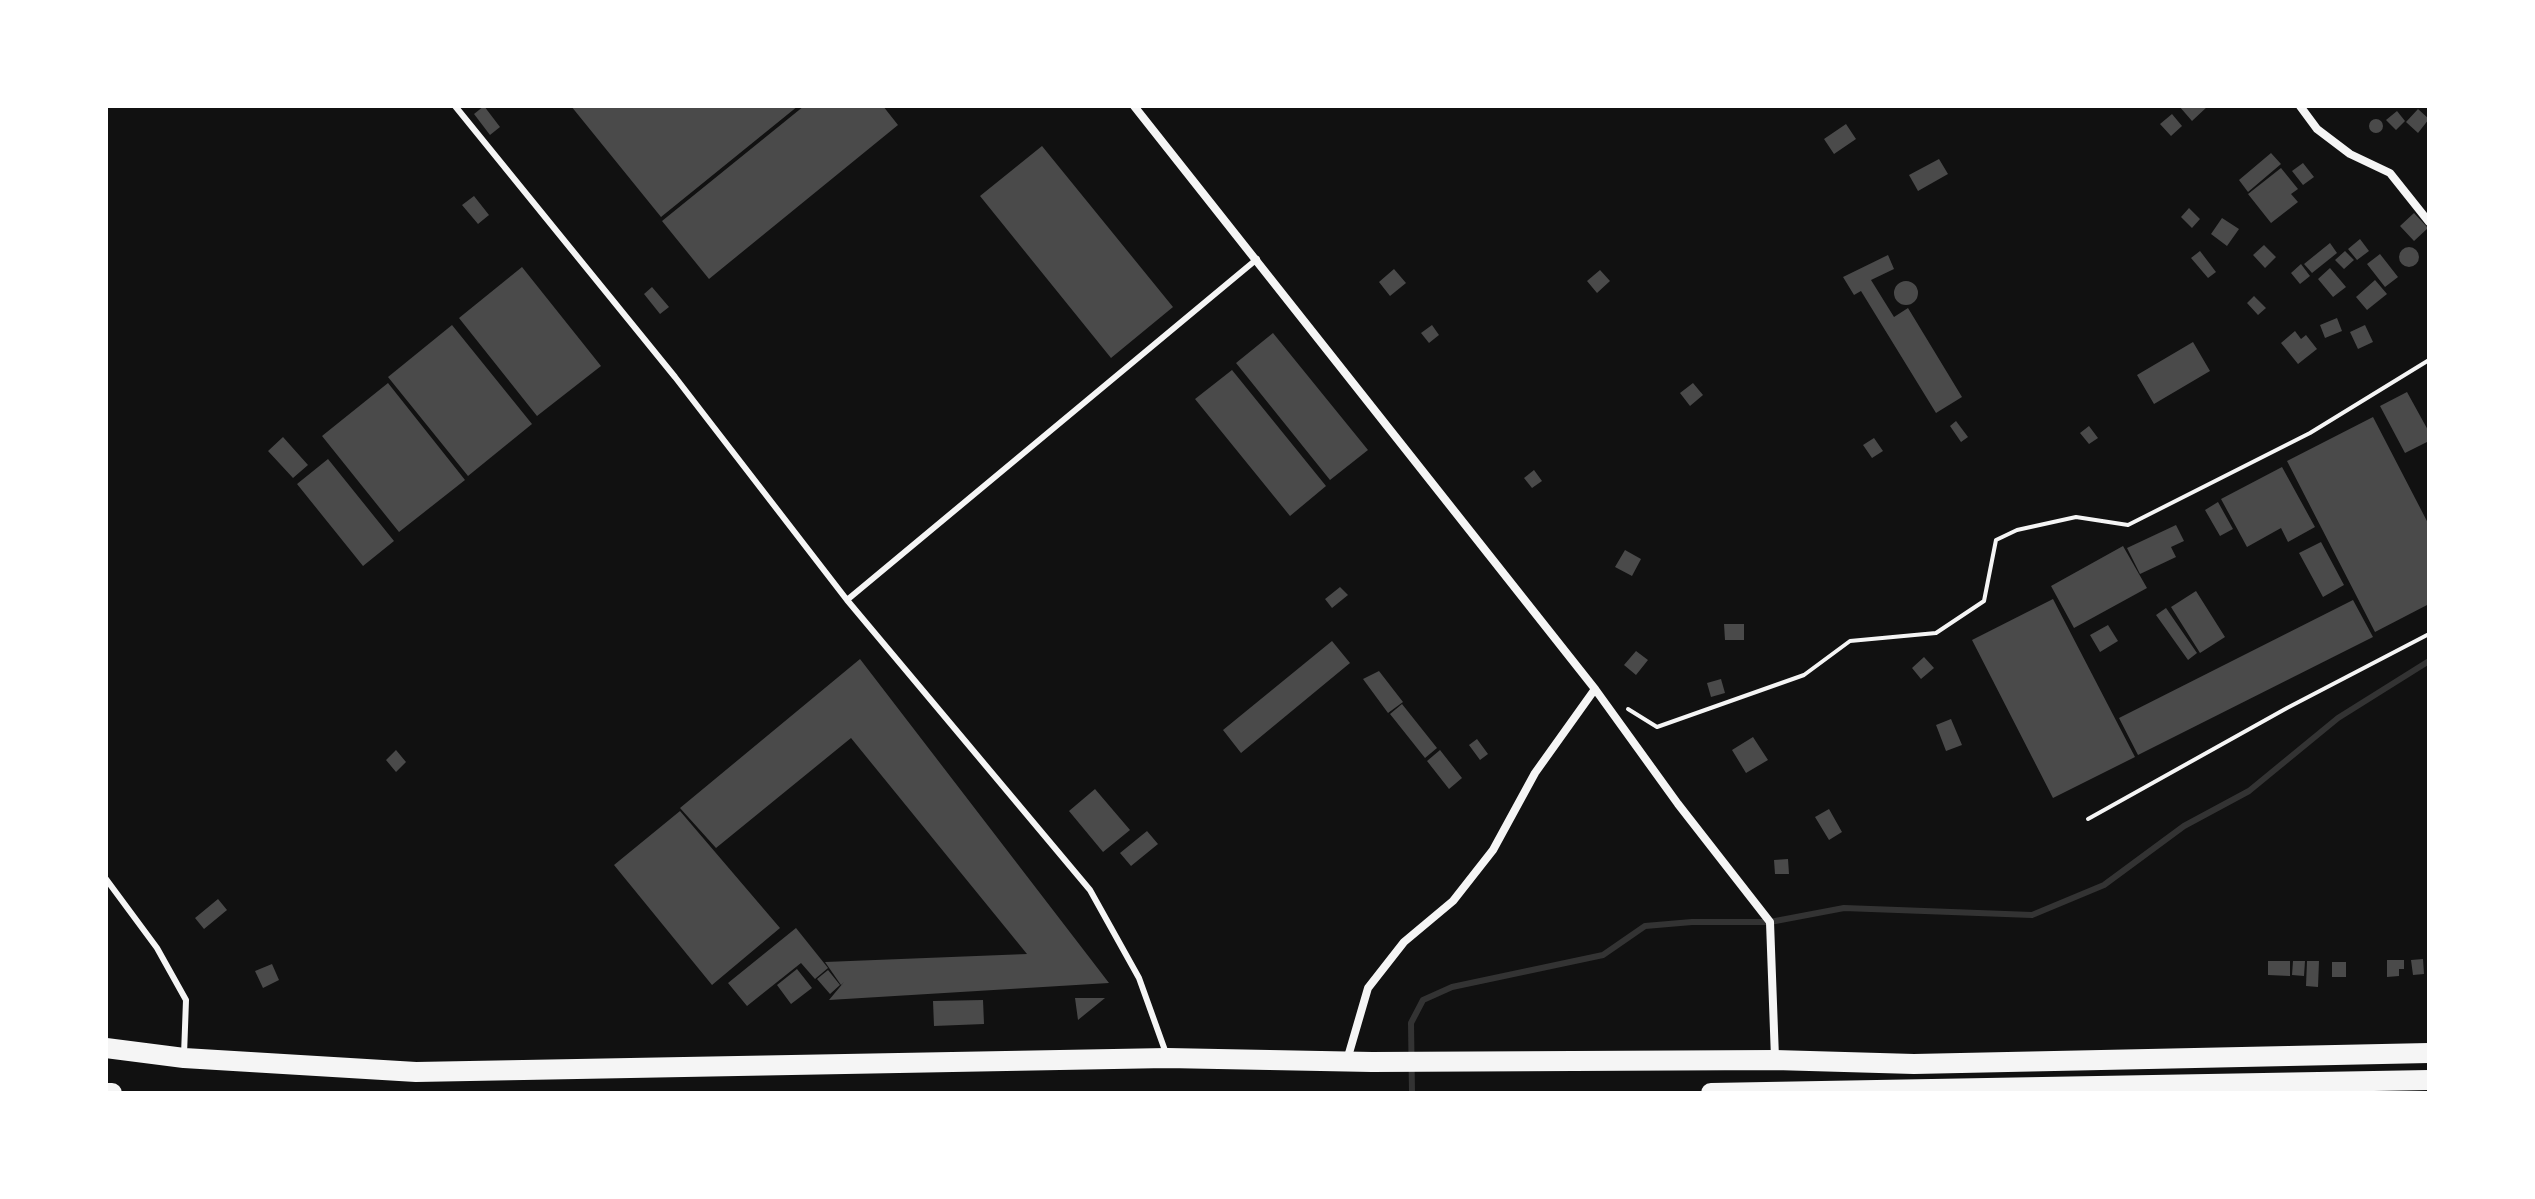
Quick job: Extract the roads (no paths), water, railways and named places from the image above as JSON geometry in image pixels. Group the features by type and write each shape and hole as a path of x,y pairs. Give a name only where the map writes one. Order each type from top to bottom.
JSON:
{"highway":[{"path":"106,1048 184,1058 416,1072 1167,1058 1372,1062 1444,1059 1775,1060 1914,1064 2429,1053"},
{"path":"1711,1093 2429,1080"},
{"path":"106,1093 112,1093"}],"street":[{"path":"1134,106 1595,689 1678,804 1770,922 1775,1060"},
{"path":"2300,106 2317,129 2350,154 2390,173 2429,222"},
{"path":"1346,1061 1368,988 1404,942 1453,901 1493,850 1535,773 1595,689"}],"lane":[{"path":"455,106 675,377 847,600 1090,890 1139,978 1167,1058"},
{"path":"847,600 1257,259"},
{"path":"106,879 157,948 186,1000 184,1058"}],"waterway":[{"path":"1412,1093 1411,1023 1423,1000 1452,987 1603,955 1645,926 1692,922 1770,922 1844,908 2032,915 2104,885 2184,826 2249,791 2338,718 2429,661"}]}
